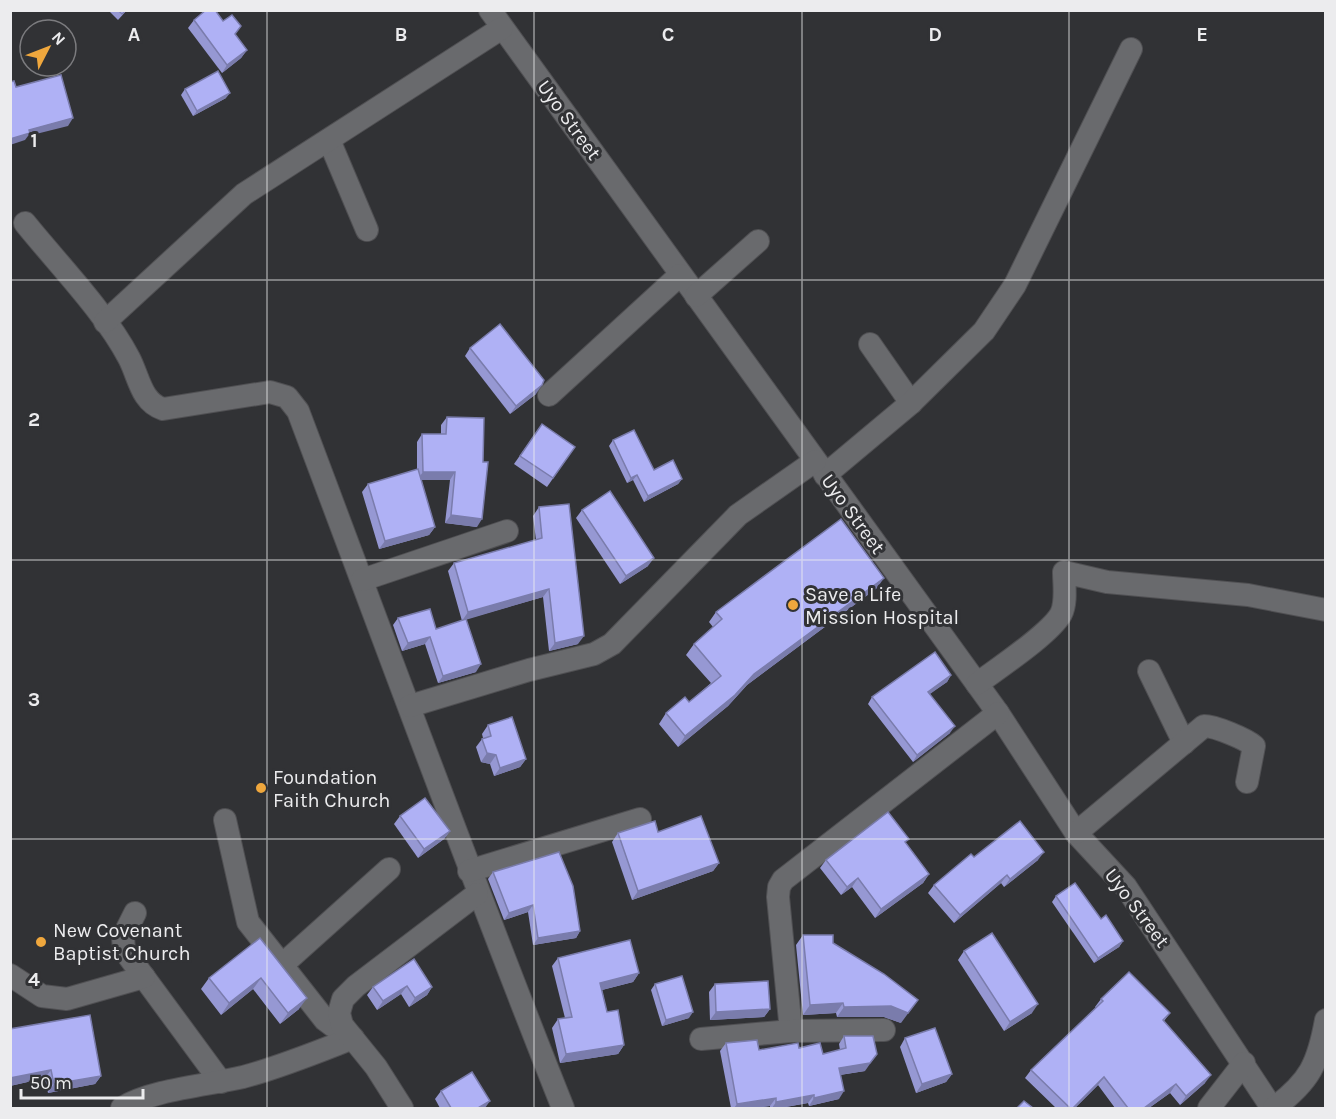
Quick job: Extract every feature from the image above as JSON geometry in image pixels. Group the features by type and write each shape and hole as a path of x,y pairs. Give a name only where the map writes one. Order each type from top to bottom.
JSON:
{"street":[{"path":"105,322 244,194 329,141 496,19"},
{"name":"Uyo Street","path":"496,19 998,712 1076,833 1126,887 1273,1108"},
{"path":"410,706 529,670 594,654 612,644 738,515 820,468 911,403 984,331 1006,299 1131,49"},
{"path":"329,141 368,230"},
{"path":"25,223 105,322 128,357 145,398 153,406 163,410 270,392 287,397 297,411 410,706 477,894 563,1108"},
{"path":"696,296 758,241"},
{"path":"549,395 680,275"},
{"path":"870,344 911,403"},
{"path":"362,580 507,531"},
{"path":"977,684 1051,626 1061,614 1064,599 1064,572 1107,582 1248,595 1326,610"},
{"path":"1149,671 1184,743"},
{"path":"791,1031 778,897 779,887 783,880 998,712"},
{"path":"1076,833 1204,726 1214,726 1238,739 1246,740 1254,747 1247,782"},
{"path":"469,871 640,819"},
{"path":"225,820 248,922 325,1020 333,1026 348,1031"},
{"path":"282,965 389,869"},
{"path":"402,1108 376,1067 348,1031 339,1013 343,999 356,986 477,894"},
{"path":"135,913 122,943 144,977 221,1082"},
{"path":"10,975 42,996 67,999 144,977"},
{"path":"1273,1108 1297,1091 1311,1072 1320,1051 1326,1020"},
{"path":"701,1039 791,1031 884,1030"},
{"path":"122,1108 140,1099 221,1082 290,1063 348,1031"},
{"path":"1209,1108 1244,1063"}],"building":[{"path":"206,10 215,10 223,21 232,15 241,26 235,34 247,50 227,65 194,20"},
{"path":"218,71 230,93 197,111 185,89"},
{"path":"50,78 62,78 73,118 29,130 30,133 10,139 10,82 14,81 16,87"},
{"path":"500,324 544,380 542,385 516,406 470,348"},
{"path":"447,417 484,418 483,462 488,462 482,519 451,515 455,472 423,472 422,434 446,434"},
{"path":"542,424 575,447 553,478 520,456"},
{"path":"634,430 654,470 673,460 682,479 648,496 637,475 631,478 613,440"},
{"path":"418,469 435,527 385,541 368,484"},
{"path":"610,491 654,558 626,576 582,510"},
{"path":"569,504 584,636 555,643 549,589 468,612 454,563 542,538 539,507"},
{"name":"Save a Life Mission Hospital","path":"841,519 884,578 754,674 735,695 685,736 666,713 685,697 689,702 721,676 694,644 722,619 716,612"},
{"path":"430,609 436,629 466,619 481,664 443,676 430,637 408,643 398,618"},
{"path":"935,652 951,675 928,692 955,726 917,755 872,697"},
{"path":"512,717 526,759 500,768 496,755 487,753 482,739 491,736 488,725"},
{"path":"425,798 450,831 424,849 400,816"},
{"path":"888,812 909,839 905,842 929,874 881,909 858,878 847,887 826,860"},
{"path":"701,816 719,863 638,891 618,833 655,821 658,832"},
{"path":"1020,821 1044,852 1010,879 1007,875 960,915 934,885 971,854 974,857"},
{"path":"559,852 573,886 580,931 538,938 533,905 509,913 493,872"},
{"path":"1075,883 1101,919 1106,915 1123,941 1098,958 1056,896"},
{"path":"992,933 1038,1004 1010,1022 964,951"},
{"path":"803,935 833,935 833,943 884,974 918,1000 908,1013 891,1006 844,1007 843,1003 810,1005"},
{"path":"260,938 307,998 288,1013 261,978 229,1003 209,978"},
{"path":"630,940 639,973 600,983 607,1012 618,1010 624,1045 566,1054 558,1019 572,1017 558,958"},
{"path":"414,959 432,987 415,998 407,986 383,1001 373,987"},
{"path":"1129,972 1170,1013 1163,1020 1211,1075 1186,1096 1176,1084 1144,1108 1128,1108 1104,1077 1073,1108 1070,1108 1031,1070 1103,1001 1101,999"},
{"path":"682,976 693,1012 666,1020 655,984"},
{"path":"768,981 770,1009 716,1012 715,984"},
{"path":"90,1015 101,1076 54,1084 51,1070 10,1078 10,1029"},
{"path":"935,1028 952,1074 922,1084 905,1038"},
{"path":"844,1036 873,1036 877,1054 870,1063 839,1068 844,1091 814,1098 814,1095 776,1102 776,1098 737,1104 726,1043 757,1040 759,1050 798,1043 799,1048 820,1043 823,1054 846,1048"},
{"path":"472,1072 490,1101 478,1108 451,1108 441,1091"},
{"path":"1024,1101 1033,1108 1017,1108"}],"place":[{"name":"Save a Life Mission Hospital","path":"793,605"},
{"name":"Foundation Faith Church","path":"261,788"},
{"name":"New Covenant Baptist Church","path":"41,942"}]}
